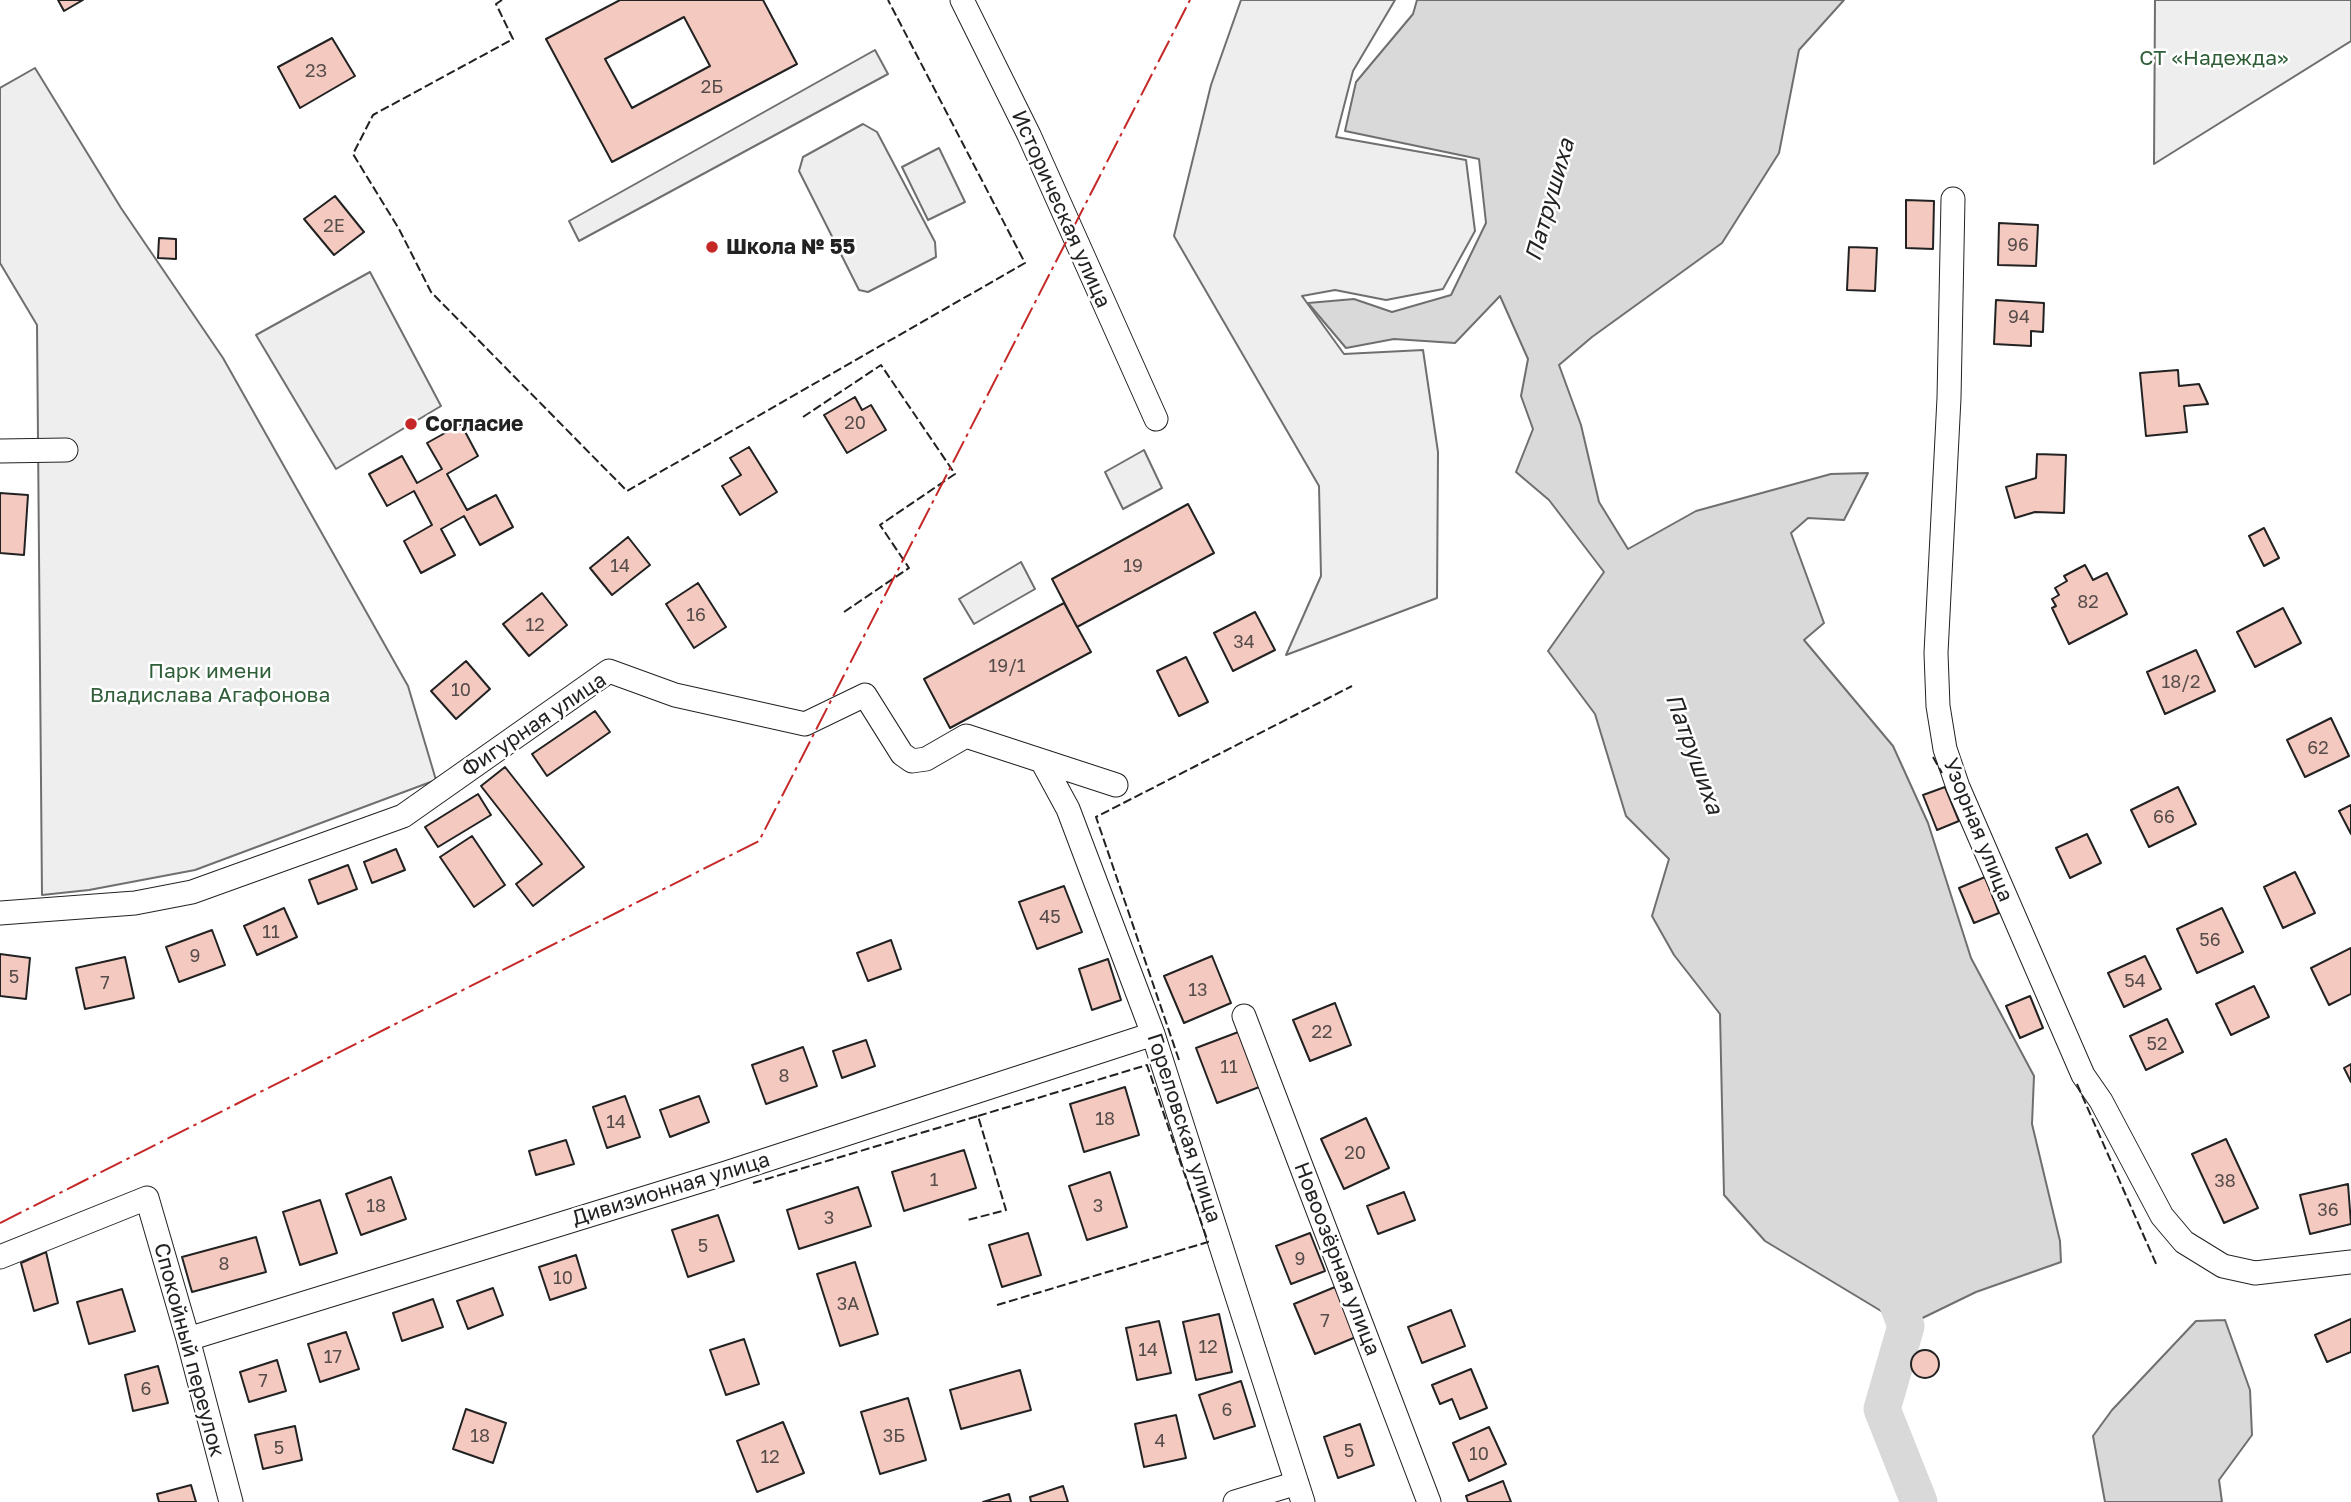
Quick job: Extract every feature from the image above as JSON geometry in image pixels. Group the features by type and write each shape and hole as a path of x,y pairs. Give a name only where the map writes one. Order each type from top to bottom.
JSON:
{"street":[{"name":"Историческая улица","path":"962,0 1029,135 1156,419"},
{"name":"Узорная улица","path":"1953,199 1949,398 1937,653 1941,727 1958,787 2083,1074 2123,1141 2162,1216 2184,1242 2222,1266 2255,1273 2351,1262"},
{"path":"0,452 66,450"},
{"name":"Фигурная улица","path":"0,913 135,903 192,892 402,816 609,671 675,695 805,724 865,695 902,754 912,761 926,759 966,736 1116,785"},
{"name":"Гореловская улица","path":"1043,763 1068,809 1153,1034 1300,1492"},
{"name":"Новоозёрная улица","path":"1244,1016 1429,1502"},
{"name":"Дивизионная улица","path":"188,1339 726,1172 1153,1034"},
{"name":"Спокойный переулок","path":"0,1257 147,1198 188,1339 230,1502"},
{"path":"1236,1502 1300,1492"}],"green space":[{"path":"1241,0 1395,0 1353,71 1336,137 1466,160 1475,231 1443,289 1386,300 1335,290 1302,296 1344,354 1423,350 1438,452 1437,598 1286,655 1321,576 1319,486 1174,236 1211,85"},
{"name":"СТ «Надежда»","path":"2155,0 2351,0 2351,41 2154,164"},
{"path":"875,50 888,74 579,241 569,221"},
{"name":"Парк имени Владислава Агафонова","path":"35,68 121,208 223,358 408,686 436,780 195,870 89,890 42,895 37,325 0,263 0,88"},
{"path":"863,124 877,132 935,242 936,257 868,292 859,290 799,171 803,157"},
{"path":"939,148 965,202 928,220 902,167"},
{"path":"370,272 441,406 336,469 256,335"},
{"path":"1144,450 1162,488 1123,509 1105,472"},
{"path":"1021,562 1035,589 974,624 959,599"}],"water":[{"path":"1417,0 1844,0 1799,50 1779,153 1722,243 1592,337 1559,365 1581,425 1599,502 1628,549 1696,511 1831,474 1868,473 1844,520 1808,518 1791,533 1824,623 1804,640 1893,746 1928,823 1971,958 2034,1076 2032,1124 2060,1241 2061,1262 1976,1292 1906,1326 1765,1241 1724,1195 1720,1014 1674,955 1652,916 1669,859 1626,816 1595,714 1548,651 1604,572 1549,500 1516,472 1533,429 1521,396 1528,359 1500,296 1455,343 1394,339 1346,348 1308,303 1354,299 1392,312 1451,295 1486,223 1479,159 1345,131 1356,82 1413,14"},
{"path":"2225,1320 2250,1390 2252,1435 2219,1480 2222,1502 2105,1502 2093,1436 2112,1410 2196,1321"}],"building":[{"path":"58,0 83,0 64,11"},
{"path":"620,0 763,0 797,64 612,162 546,39","holes":["684,17 710,66 632,108 605,59"]},
{"path":"332,38 355,76 300,108 278,67"},
{"path":"335,196 364,232 334,255 304,219"},
{"path":"1906,200 1934,201 1933,249 1906,248"},
{"path":"1999,223 2038,225 2036,266 1998,265"},
{"path":"159,238 176,239 176,259 158,258"},
{"path":"1849,247 1877,248 1875,291 1847,290"},
{"path":"1996,300 2044,303 2043,332 2031,331 2031,346 1994,344"},
{"path":"2178,370 2179,386 2199,384 2208,404 2184,406 2187,432 2146,436 2140,373"},
{"path":"855,397 862,410 871,405 886,430 847,453 824,415"},
{"path":"461,424 478,456 447,474 467,510 496,495 513,527 480,545 464,516 441,529 455,555 421,573 404,541 432,525 414,491 387,506 369,474 402,456 417,483 442,469 427,443"},
{"path":"749,447 777,492 740,515 722,486 741,475 730,458"},
{"path":"2037,454 2066,455 2064,513 2035,512 2015,518 2006,487 2036,478"},
{"path":"0,493 28,495 24,555 0,553"},
{"path":"1188,504 1214,553 1077,627 1052,579"},
{"path":"2264,528 2279,558 2264,566 2249,536"},
{"path":"628,537 650,565 612,595 590,568"},
{"path":"2085,565 2093,580 2107,573 2127,614 2069,644 2052,608 2056,606 2052,599 2059,595 2055,588 2067,581 2064,576"},
{"path":"698,583 726,627 694,648 666,604"},
{"path":"542,593 567,625 529,656 503,624"},
{"path":"1064,603 1091,652 950,728 924,679"},
{"path":"2283,608 2301,643 2255,667 2237,632"},
{"path":"1255,612 1275,650 1233,671 1214,633"},
{"path":"2196,650 2215,691 2165,714 2147,672"},
{"path":"1186,657 1208,702 1179,716 1157,671"},
{"path":"466,661 490,689 456,719 431,691"},
{"path":"595,711 610,732 547,776 532,754"},
{"path":"2331,718 2349,756 2305,777 2287,740"},
{"path":"505,767 584,867 533,906 516,884 542,864 481,786"},
{"path":"1945,787 1959,821 1937,830 1923,795"},
{"path":"2178,787 2196,824 2149,847 2131,810"},
{"path":"478,794 491,815 438,847 425,827"},
{"path":"2351,805 2351,834 2339,811"},
{"path":"2087,834 2101,863 2070,878 2056,848"},
{"path":"472,836 505,885 474,907 440,857"},
{"path":"396,849 405,870 372,883 364,862"},
{"path":"348,865 357,889 318,904 309,880"},
{"path":"2295,872 2315,913 2283,928 2264,887"},
{"path":"1985,877 1999,913 1974,923 1959,888"},
{"path":"1064,886 1082,932 1037,949 1019,902"},
{"path":"284,908 297,937 257,955 244,926"},
{"path":"2222,908 2243,952 2197,973 2177,929"},
{"path":"212,930 225,965 179,982 166,947"},
{"path":"891,940 901,969 868,981 857,953"},
{"path":"2351,948 2351,994 2329,1005 2311,968"},
{"path":"0,954 30,958 26,999 0,996"},
{"path":"1212,956 1231,1003 1184,1023 1164,976"},
{"path":"2145,956 2161,989 2124,1007 2108,973"},
{"path":"125,957 134,998 85,1009 76,968"},
{"path":"1108,959 1121,1000 1092,1010 1079,969"},
{"path":"2254,986 2269,1017 2231,1035 2216,1004"},
{"path":"2030,996 2043,1028 2020,1038 2006,1006"},
{"path":"1335,1003 1351,1045 1310,1061 1293,1020"},
{"path":"2167,1019 2183,1052 2146,1070 2130,1036"},
{"path":"1241,1031 1262,1086 1217,1103 1196,1048"},
{"path":"866,1040 875,1066 842,1078 833,1051"},
{"path":"803,1047 817,1086 766,1104 752,1065"},
{"path":"2351,1064 2351,1082 2344,1068"},
{"path":"1125,1087 1139,1135 1084,1152 1070,1104"},
{"path":"625,1096 640,1137 607,1148 593,1107"},
{"path":"699,1096 709,1122 670,1137 660,1110"},
{"path":"1366,1118 1389,1168 1344,1189 1321,1139"},
{"path":"2226,1139 2258,1208 2224,1223 2192,1154"},
{"path":"566,1140 574,1164 536,1175 529,1151"},
{"path":"964,1150 976,1188 904,1211 892,1172"},
{"path":"1110,1172 1127,1227 1087,1240 1069,1186"},
{"path":"391,1177 406,1219 361,1235 346,1194"},
{"path":"2348,1184 2351,1224 2310,1234 2300,1195"},
{"path":"858,1187 871,1226 799,1249 787,1210"},
{"path":"1404,1192 1415,1220 1378,1234 1367,1206"},
{"path":"320,1200 337,1253 300,1265 283,1212"},
{"path":"718,1215 734,1261 688,1277 672,1230"},
{"path":"1028,1233 1041,1275 1002,1287 989,1245"},
{"path":"1310,1233 1325,1271 1291,1284 1276,1246"},
{"path":"256,1237 266,1272 192,1292 182,1257"},
{"path":"46,1252 58,1303 34,1311 21,1263"},
{"path":"576,1255 586,1288 550,1300 539,1267"},
{"path":"855,1262 878,1334 840,1346 817,1274"},
{"path":"1335,1287 1356,1337 1315,1354 1294,1304"},
{"path":"493,1288 503,1315 468,1329 457,1301"},
{"path":"122,1289 135,1331 89,1344 77,1302"},
{"path":"433,1299 443,1327 402,1341 393,1313"},
{"path":"1451,1310 1465,1346 1422,1363 1408,1327"},
{"path":"1219,1314 1232,1372 1196,1380 1183,1322"},
{"path":"2351,1319 2351,1352 2327,1362 2315,1335"},
{"path":"1159,1321 1171,1373 1137,1380 1126,1328"},
{"path":"346,1332 359,1369 320,1382 308,1344"},
{"path":"744,1339 759,1384 726,1395 710,1350"},
{"path":"1925,1350 1935,1354 1939,1364 1935,1374 1925,1378 1915,1374 1911,1364 1915,1354"},
{"path":"277,1360 286,1391 249,1402 240,1372"},
{"path":"158,1366 168,1403 133,1411 125,1375"},
{"path":"1471,1369 1487,1408 1460,1419 1452,1399 1440,1404 1432,1385"},
{"path":"1020,1370 1031,1410 961,1429 950,1390"},
{"path":"1241,1381 1255,1426 1214,1439 1199,1395"},
{"path":"908,1398 926,1460 880,1474 861,1412"},
{"path":"466,1409 506,1423 493,1463 453,1449"},
{"path":"1176,1415 1186,1458 1144,1467 1135,1424"},
{"path":"783,1422 804,1473 757,1492 737,1441"},
{"path":"1360,1424 1374,1465 1338,1478 1324,1437"},
{"path":"295,1426 302,1460 263,1469 255,1435"},
{"path":"1489,1427 1506,1464 1469,1481 1453,1443"},
{"path":"1503,1481 1511,1502 1468,1502 1466,1496"},
{"path":"191,1485 196,1502 159,1502 157,1494"},
{"path":"1063,1486 1068,1502 1031,1502 1030,1497"},
{"path":"1009,1494 1011,1502 983,1502"}],"waterway":[{"name":"Патрушиха","path":"1888,1278 1906,1326 1882,1409 1919,1502"}],"fence":[{"path":"502,0 496,4 513,39 373,115 353,154 399,229 431,292 627,491 1025,263 888,0"},
{"path":"803,417 881,365 955,474 880,525 909,568 844,612"},
{"path":"1179,1060 1096,817 1352,686"},
{"path":"1933,757 1942,773"},
{"path":"978,1116 1147,1065 1208,1242 997,1305"},
{"path":"2077,1084 2157,1266"},
{"path":"753,1183 978,1116 1006,1210 968,1220"}],"power":[{"path":"0,1223 759,841 1190,0"}],"place":[{"name":"Школа № 55","path":"712,247"},
{"name":"Согласие","path":"411,424"}]}
